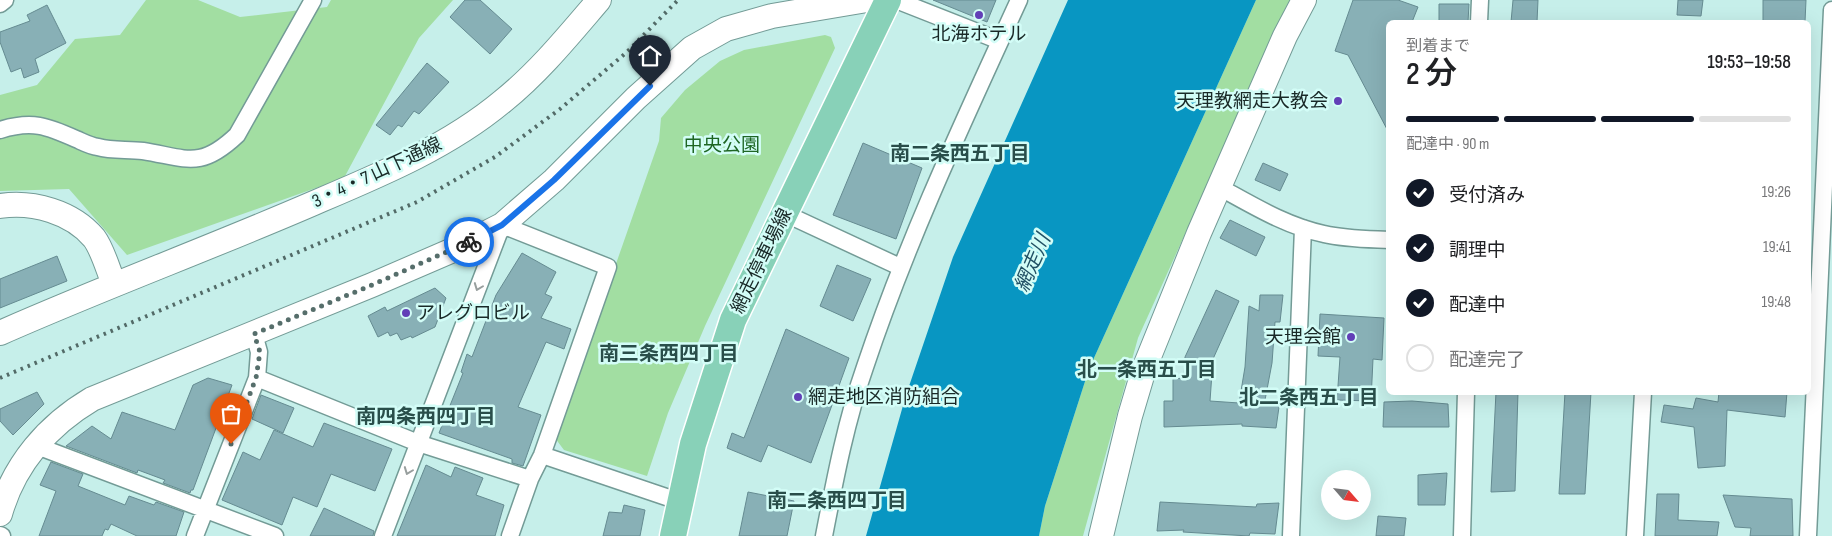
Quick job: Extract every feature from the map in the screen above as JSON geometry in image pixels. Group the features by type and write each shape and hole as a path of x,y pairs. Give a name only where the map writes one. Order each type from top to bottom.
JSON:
{"main road":[{"name":"網走停車場線","path":"672,536 693,444 733,320 888,0"}],"street":[{"path":"0,4 6,0"},
{"path":"0,130 18,124 43,125 97,147 144,152 181,160 204,157 222,150 237,135 313,0"},
{"name":"3・4・7 山下通線","path":"0,333 114,284 309,206 380,174 448,140 503,101 552,54 600,0"},
{"path":"0,514 18,468 70,412 92,399 149,373 254,334 444,254 502,225 554,180 636,98 692,48 726,29 772,16 867,0"},
{"path":"896,0 1000,41"},
{"path":"824,536 834,482 864,368 900,267 1019,0"},
{"path":"1101,536 1130,416 1144,369 1219,187 1285,36 1304,0"},
{"path":"1479,20 1480,0"},
{"path":"1808,536 1832,10"},
{"path":"1219,187 1284,221 1303,228 1324,234 1386,240"},
{"path":"0,206 31,205 64,216 81,225 95,240 114,284"},
{"path":"786,214 900,267"},
{"path":"383,536 502,225"},
{"path":"502,225 608,268 542,455 530,479 510,536"},
{"path":"1291,536 1303,228"},
{"path":"195,536 256,378 260,352 254,334"},
{"path":"256,378 418,443 530,479"},
{"path":"1462,536 1466,395"},
{"path":"1635,536 1643,395"},
{"path":"37,446 274,536"},
{"path":"542,455 680,502"}],"green space":[{"path":"146,0 198,0 240,17 327,7 331,0 453,0 419,38 344,178 127,255 69,189 0,191 0,95 37,85 75,39 120,35"},
{"path":"1256,0 1291,0 1138,338 1083,536 1039,536 1045,506 1089,369"},
{"name":"中央公園","path":"825,35 831,37 835,48 705,326 668,413 647,476 564,450 555,438 659,141 661,118 685,90 720,61 744,50"}],"water":[{"name":"網走川","path":"1068,0 1256,0 1089,369 1045,506 1039,536 866,536 906,395 953,257"}],"building":[{"path":"465,0 480,0 512,29 490,54 450,17"},
{"name":"北海ホテル","path":"933,0 996,0 987,22"},
{"path":"1353,0 1398,0 1418,7 1413,20 1386,20 1386,127 1348,55 1335,51"},
{"path":"1513,0 1538,0 1537,20 1511,20"},
{"path":"1678,0 1703,0 1701,16 1677,15"},
{"path":"1763,0 1806,0 1805,20 1763,20"},
{"path":"1439,4 1469,4 1468,20 1439,20"},
{"path":"47,5 66,43 35,59 39,72 24,78 21,68 11,72 0,42 0,32 30,21 27,15"},
{"path":"427,63 449,82 419,114 414,111 402,127 398,125 390,135 376,125"},
{"path":"863,143 922,168 896,239 833,215"},
{"path":"1263,163 1288,174 1280,191 1255,180"},
{"path":"1230,220 1265,237 1256,256 1220,238"},
{"path":"522,253 556,272 545,294 552,297 541,318 571,329 564,349 546,342 518,407 541,415 523,466 512,463 512,459 439,433 463,373 461,372 467,354 472,357 496,295"},
{"path":"57,256 67,281 0,308 0,279"},
{"path":"837,265 871,279 853,321 820,306"},
{"name":"アレグロビル","path":"435,288 446,298 435,327 412,338 411,336 401,340 397,333 390,336 388,332 378,337 368,316 385,307 387,311"},
{"path":"1216,290 1239,301 1213,359 1210,401 1239,403 1245,367 1249,306 1259,311 1260,295 1283,295 1280,322 1275,322 1272,363 1265,400 1280,400 1276,428 1242,426 1242,424 1164,427 1164,401 1173,401 1173,379 1184,378 1185,357"},
{"name":"天理会館","path":"1320,314 1384,318 1382,360 1373,359 1371,401 1337,400 1340,357 1318,356"},
{"name":"網走地区消防組合","path":"786,329 849,358 811,463 768,445 761,462 727,448 732,433 744,438"},
{"path":"208,378 232,385 193,490 190,493 163,483 165,480 138,470 137,473 66,446 92,426 111,439 122,412 175,430 193,385"},
{"path":"37,392 44,404 13,435 0,421 0,409"},
{"path":"261,395 294,408 283,433 252,419"},
{"path":"1496,395 1518,395 1515,491 1491,492"},
{"path":"1565,395 1591,395 1585,494 1559,494"},
{"path":"1719,395 1787,395 1785,417 1727,410 1725,466 1698,468 1694,427 1661,422 1664,405 1693,409 1696,398 1718,402"},
{"path":"1412,401 1448,404 1449,427 1383,427 1384,402"},
{"path":"324,423 392,449 375,491 331,474 317,507 293,497 282,525 222,500 243,452 260,460 274,430 313,447"},
{"path":"51,462 83,474 78,486 125,505 129,496 154,505 156,502 184,512 176,536 137,536 111,524 108,530 105,529 102,536 39,536 56,491 40,485"},
{"path":"426,465 451,477 455,467 483,478 476,495 504,505 495,536 397,536"},
{"path":"1447,473 1445,505 1418,505 1418,475"},
{"path":"748,492 794,501 787,536 739,536"},
{"path":"1657,494 1679,494 1678,520 1719,522 1717,536 1655,536"},
{"path":"1723,495 1792,499 1793,536 1750,536 1751,528 1735,527"},
{"path":"1160,502 1256,507 1257,504 1279,503 1275,534 1250,533 1249,536 1183,532 1184,530 1157,531"},
{"path":"624,505 645,510 640,536 603,536 609,512 622,513"},
{"path":"324,508 374,531 373,536 310,536"},
{"path":"1378,516 1406,518 1404,536 1376,536"}],"railway":[{"path":"0,378 417,202 495,157 560,109 627,52 678,0"}],"way so far":[{"path":"231,444 256,378 260,352 254,334 469,242"}],"place":[{"name":"北海ホテル","path":"979,15"},
{"name":"天理教網走大教会","path":"1338,101"},
{"name":"アレグロビル","path":"406,313"},
{"name":"天理会館","path":"1351,337"},
{"name":"網走地区消防組合","path":"798,397"}],"district":[{"name":"南二条西五丁目","path":"960,154"},
{"name":"南三条西四丁目","path":"669,354"},
{"name":"北一条西五丁目","path":"1147,370"},
{"name":"北二条西五丁目","path":"1309,398"},
{"name":"南四条西四丁目","path":"426,417"},
{"name":"南二条西四丁目","path":"837,501"}],"route":[{"path":"469,242 502,225 554,180 650,86"}]}
